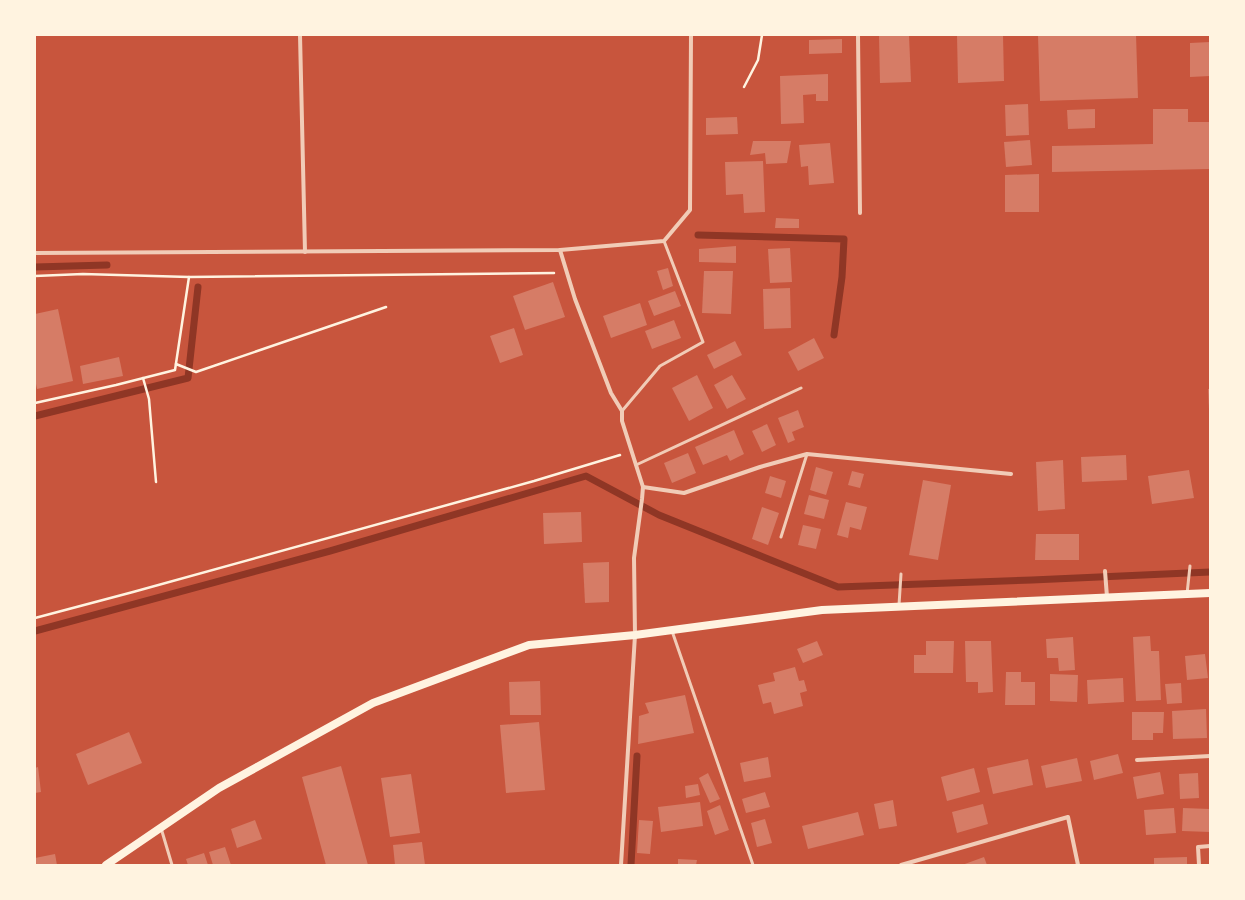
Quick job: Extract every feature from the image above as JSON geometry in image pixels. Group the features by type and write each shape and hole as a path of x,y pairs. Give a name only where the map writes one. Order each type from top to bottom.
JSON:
{"main road":[{"path":"106,865 219,788 373,703 528,645 635,635 822,610 1210,593"}],"street":[{"path":"300,35 305,252"},
{"path":"35,253 560,250 664,241 690,210 691,35"},
{"path":"858,35 860,213"},
{"path":"560,250 574,299 611,393 622,411 622,421 643,487 634,558 635,635 621,865"},
{"path":"643,487 684,493 760,467 807,454 1011,474"},
{"path":"1105,571 1107,598"},
{"path":"1137,760 1210,756"},
{"path":"901,865 1068,817 1078,865"},
{"path":"1199,865 1198,847 1210,846"}],"lane":[{"path":"622,411 660,366 703,342 664,241"},
{"path":"636,465 801,388"},
{"path":"781,537 807,454"},
{"path":"1187,594 1190,566"},
{"path":"899,607 901,574"},
{"path":"672,630 754,865"},
{"path":"161,827 172,865"}],"path":[{"path":"744,87 758,60 762,35"},
{"path":"35,276 83,274 189,277 567,272"},
{"path":"35,403 175,370 189,277"},
{"path":"176,364 196,372 386,307"},
{"path":"143,378 149,399 156,482"},
{"path":"35,618 534,481 632,452"}],"building":[{"path":"879,35 909,35 911,82 880,83"},
{"path":"957,35 1003,35 1004,81 958,83"},
{"path":"1038,35 1136,35 1138,98 1040,101"},
{"path":"842,39 842,53 809,54 809,40"},
{"path":"1210,42 1210,76 1190,77 1190,43"},
{"path":"828,74 828,101 816,101 816,94 803,95 804,123 781,124 780,76"},
{"path":"1028,104 1029,135 1006,136 1005,105"},
{"path":"1095,109 1095,128 1068,129 1067,110"},
{"path":"1153,109 1188,109 1188,122 1210,122 1210,169 1052,172 1052,146 1153,144"},
{"path":"737,117 738,134 706,135 706,118"},
{"path":"1030,140 1032,165 1006,167 1004,142"},
{"path":"753,141 791,141 787,163 766,164 765,153 750,155"},
{"path":"830,143 834,183 809,185 808,166 801,167 799,145"},
{"path":"763,161 765,212 744,213 743,194 726,195 725,162"},
{"path":"1039,174 1039,212 1005,212 1005,175"},
{"path":"776,218 799,219 799,228 775,228"},
{"path":"736,246 736,263 699,262 699,249"},
{"path":"790,248 792,282 770,283 768,249"},
{"path":"668,268 673,286 663,290 657,271"},
{"path":"704,271 733,271 731,314 702,313"},
{"path":"553,282 565,317 525,330 513,296"},
{"path":"790,288 791,328 764,329 763,289"},
{"path":"675,291 681,306 654,316 648,301"},
{"path":"640,303 647,325 611,338 603,316"},
{"path":"58,309 73,381 37,389 35,379 35,314"},
{"path":"674,320 681,338 652,349 645,331"},
{"path":"514,328 523,355 500,363 490,336"},
{"path":"814,338 824,358 798,371 788,352"},
{"path":"735,341 742,355 714,369 707,355"},
{"path":"119,357 123,376 83,384 80,366"},
{"path":"697,375 713,408 689,421 672,388"},
{"path":"732,375 746,399 727,409 714,385"},
{"path":"1208,389 1210,389 1210,409 1209,409"},
{"path":"798,410 804,427 792,432 795,440 788,443 778,418"},
{"path":"767,424 776,445 762,452 752,431"},
{"path":"734,430 744,454 730,461 727,455 703,465 695,447"},
{"path":"688,453 696,473 672,483 664,463"},
{"path":"1126,455 1127,480 1082,482 1081,457"},
{"path":"1063,460 1065,509 1038,511 1036,462"},
{"path":"816,467 833,472 826,495 810,490"},
{"path":"1189,470 1194,498 1152,504 1148,476"},
{"path":"852,471 864,474 860,488 848,485"},
{"path":"770,476 786,481 781,498 765,493"},
{"path":"923,480 951,485 938,560 909,555"},
{"path":"809,495 829,500 824,519 804,514"},
{"path":"846,502 867,507 861,530 850,527 848,538 837,535"},
{"path":"762,507 779,513 768,545 752,539"},
{"path":"581,512 582,542 544,544 543,513"},
{"path":"803,525 821,529 816,549 798,545"},
{"path":"1036,534 1079,534 1079,560 1035,560"},
{"path":"609,562 609,602 585,603 583,563"},
{"path":"1150,636 1151,651 1159,651 1161,700 1136,701 1133,637"},
{"path":"1073,637 1075,670 1059,671 1058,658 1047,658 1046,639"},
{"path":"817,641 823,655 803,663 797,649"},
{"path":"926,641 954,641 953,673 914,673 914,655 926,655"},
{"path":"965,641 991,641 993,692 978,693 978,682 966,682"},
{"path":"1205,654 1208,678 1187,680 1185,656"},
{"path":"795,667 799,681 804,680 807,691 800,693 803,706 774,714 771,702 763,704 758,685 775,681 773,673"},
{"path":"1006,672 1021,672 1021,682 1035,682 1035,705 1005,705"},
{"path":"1050,674 1078,675 1077,702 1050,701"},
{"path":"1123,678 1124,702 1088,704 1087,680"},
{"path":"540,681 541,715 510,715 509,682"},
{"path":"1181,683 1182,703 1167,704 1165,684"},
{"path":"685,695 694,733 638,744 639,716 649,713 645,703"},
{"path":"1206,709 1207,738 1173,739 1172,711"},
{"path":"1132,712 1164,712 1163,733 1153,733 1153,740 1132,740"},
{"path":"539,722 545,790 506,793 500,725"},
{"path":"129,732 142,763 88,785 76,754"},
{"path":"1118,754 1123,773 1094,780 1090,761"},
{"path":"768,757 771,777 744,782 740,763"},
{"path":"1077,758 1082,781 1046,788 1041,766"},
{"path":"1028,759 1033,785 993,794 987,768"},
{"path":"341,766 368,865 326,865 302,777"},
{"path":"38,767 41,792 35,793 35,768"},
{"path":"974,768 980,792 947,801 941,777"},
{"path":"1160,772 1164,794 1137,799 1133,777"},
{"path":"708,773 720,799 710,803 699,778"},
{"path":"1198,773 1199,798 1180,799 1179,774"},
{"path":"411,774 420,833 390,837 381,778"},
{"path":"698,784 700,795 686,798 685,786"},
{"path":"765,792 770,807 746,813 742,799"},
{"path":"893,800 897,826 879,829 874,804"},
{"path":"700,802 703,826 661,832 658,807"},
{"path":"983,804 988,824 957,833 952,812"},
{"path":"720,805 729,830 715,835 707,811"},
{"path":"1174,808 1176,833 1146,835 1144,810"},
{"path":"1183,808 1210,809 1210,832 1182,831"},
{"path":"858,812 864,835 808,849 802,826"},
{"path":"765,819 772,843 757,847 751,823"},
{"path":"255,820 262,839 237,848 231,829"},
{"path":"639,820 653,821 650,854 637,853"},
{"path":"422,842 425,865 395,865 393,845"},
{"path":"225,847 231,865 213,865 209,852"},
{"path":"204,853 208,865 188,865 186,859"},
{"path":"55,854 57,865 35,865 35,858"},
{"path":"984,857 987,865 962,865"},
{"path":"1187,857 1187,865 1154,865 1154,858"},
{"path":"678,859 697,860 696,865 678,865"}],"waterway":[{"path":"698,235 844,239 842,277 834,335"},
{"path":"35,267 107,265"},
{"path":"35,416 188,378 198,287"},
{"path":"35,631 330,551 586,476 659,515 838,587 1210,572"},
{"path":"631,865 637,756"}]}
